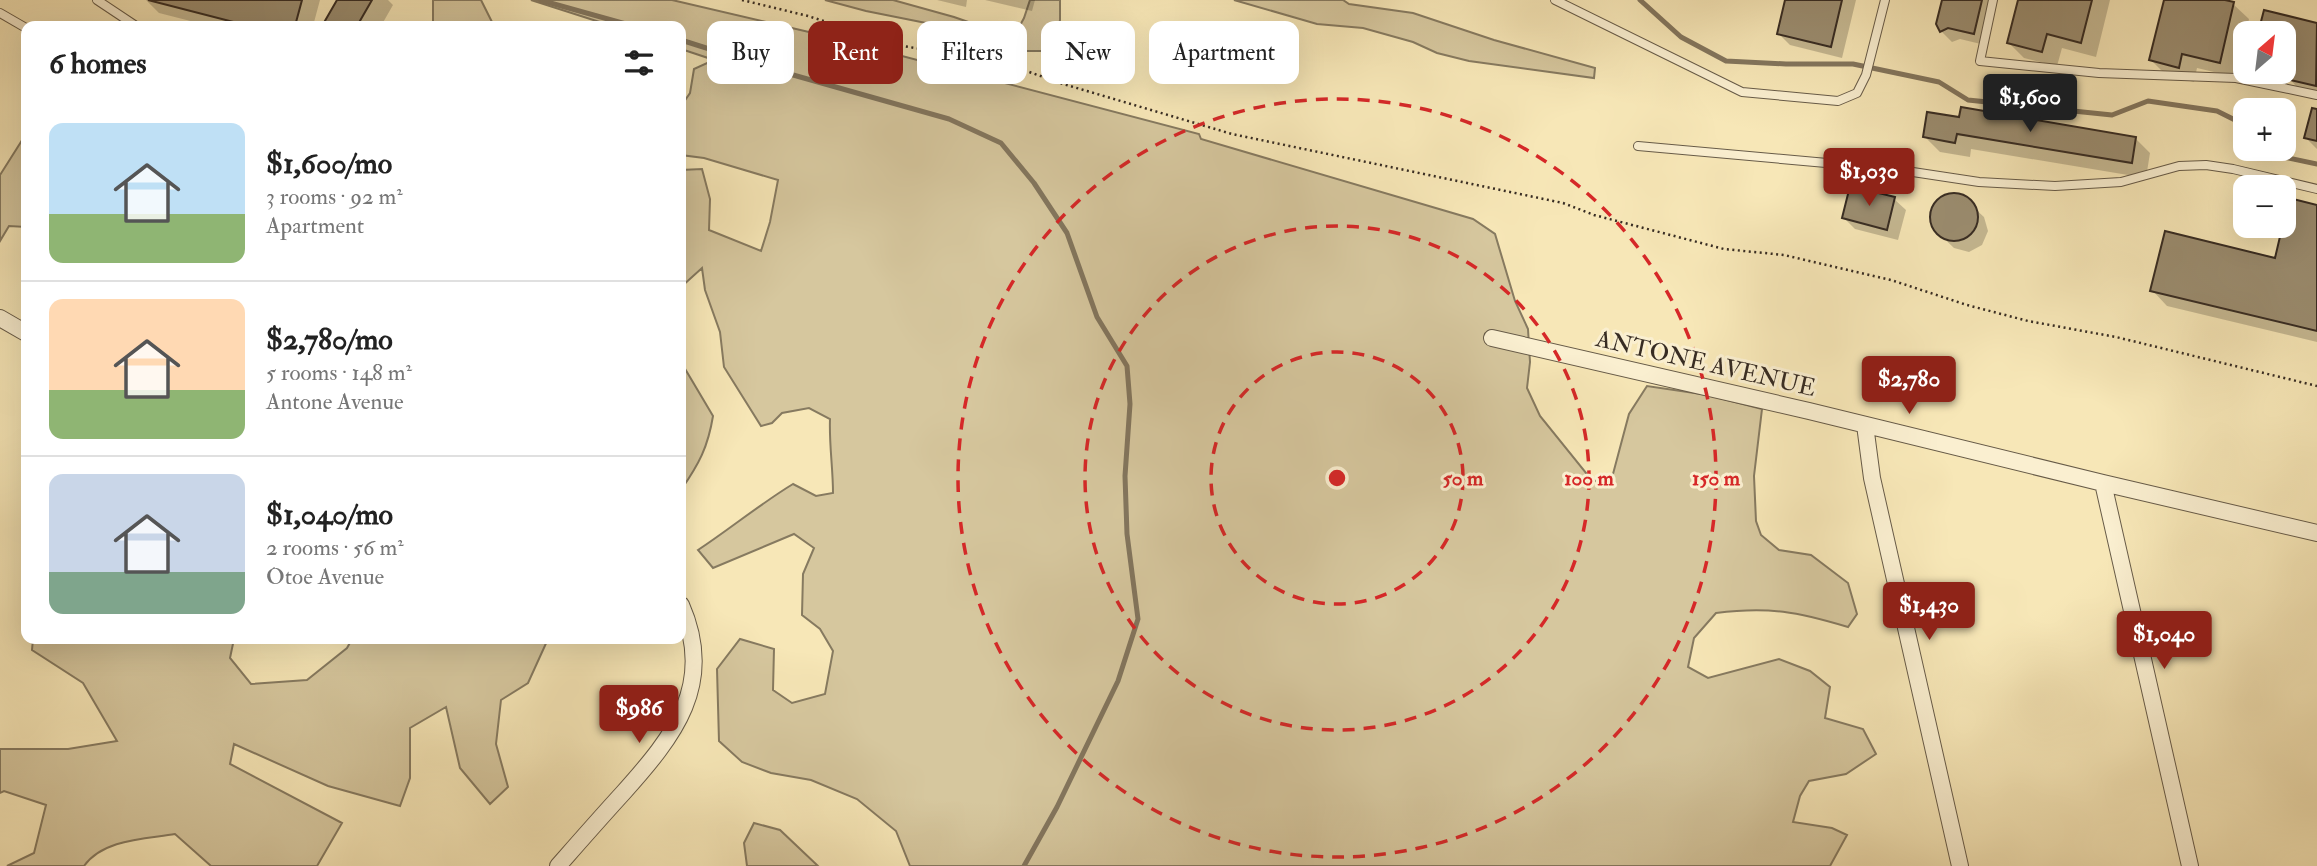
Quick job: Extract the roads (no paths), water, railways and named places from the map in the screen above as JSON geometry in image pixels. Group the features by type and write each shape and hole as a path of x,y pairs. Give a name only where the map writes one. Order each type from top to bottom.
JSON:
{"street":[{"path":"0,318 21,330"},
{"name":"ANTONE AVENUE","path":"1492,338 2317,533"},
{"path":"1865,425 1872,478 1960,866"},
{"path":"2103,483 2190,866"},
{"path":"558,866 649,763 680,720 689,696 694,669 690,630 686,619"}],"lane":[{"path":"97,0 128,21"},
{"path":"1555,0 1742,92 1838,101 1857,93 1867,75 1885,0"},
{"path":"1993,0 1980,61 2099,73 2236,78 2317,95"},
{"path":"0,13 21,25"},
{"path":"1638,146 1893,169 1979,182 2055,186 2121,182 2179,166 2206,165 2317,189"}],"waterway":[{"path":"540,0 615,21"},
{"path":"1640,0 1681,37 1726,61 1853,64 1939,82 1968,100 2112,115 2148,101 2217,111 2233,119"},
{"path":"686,42 949,119 1001,143 1034,183 1067,233 1097,317 1127,366 1130,404 1125,476 1127,534 1138,619 1118,681 1057,807 1024,866"},
{"path":"2296,160 2317,164"}]}
